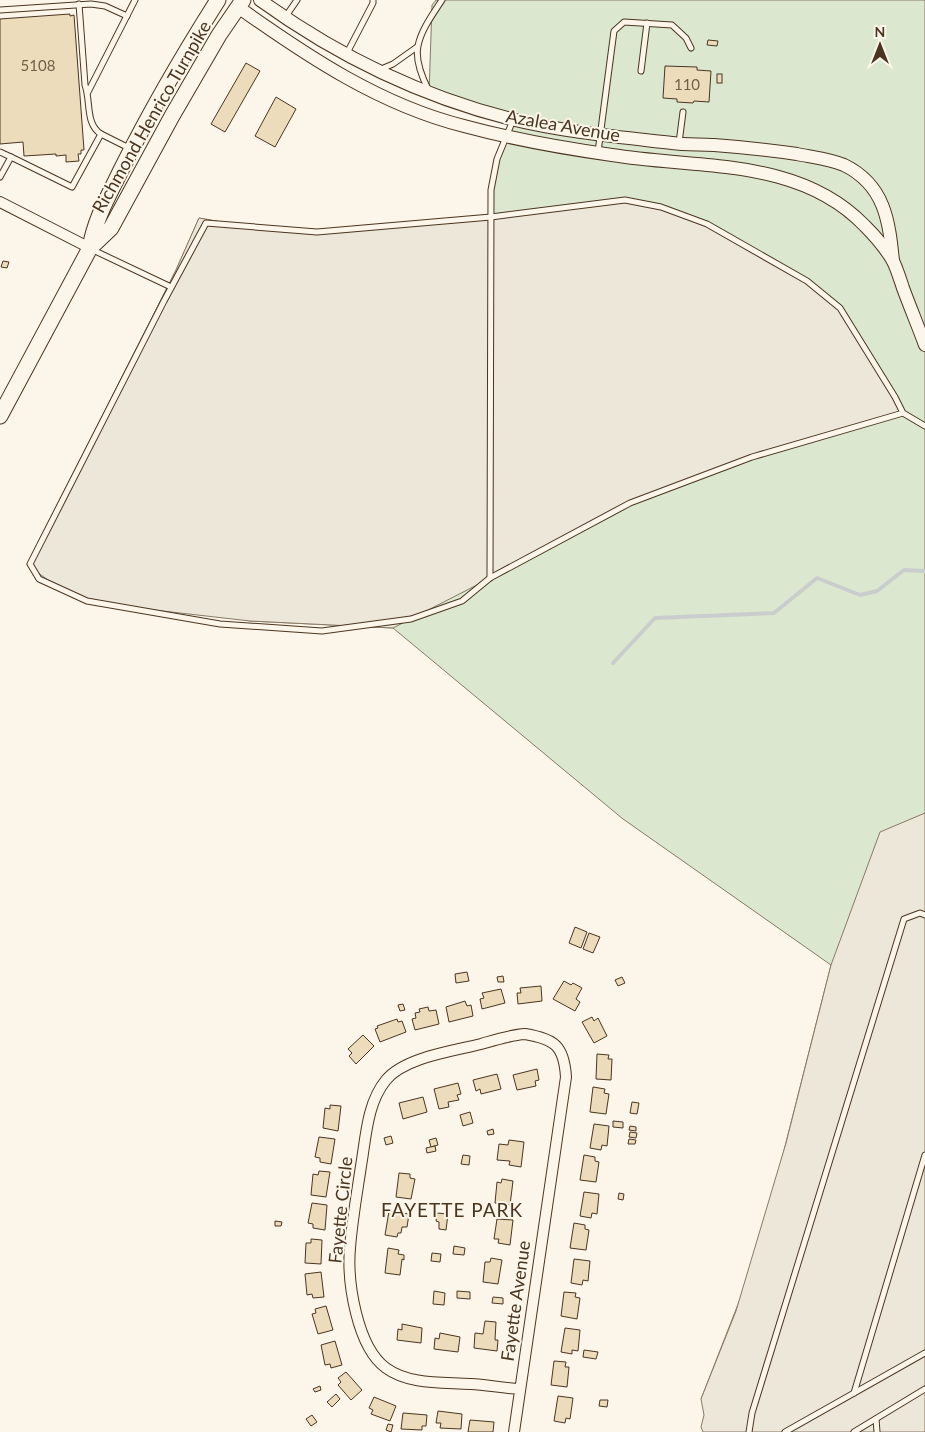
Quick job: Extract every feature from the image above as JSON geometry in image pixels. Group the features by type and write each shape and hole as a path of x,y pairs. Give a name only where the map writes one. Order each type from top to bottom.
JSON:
{"main road":[{"name":"Richmond Henrico Turnpike","path":"90,248 94,225 132,149 172,75 218,0"},
{"name":"Richmond Henrico Turnpike","path":"0,416 90,248 111,228 236,2"}],"street":[{"name":"Azalea Avenue","path":"260,0 304,32 346,55 429,94 473,108 513,119 601,134 679,144 773,151 813,157 844,165 860,175 873,187 879,196 890,227 893,261 925,345"},
{"name":"Azalea Avenue","path":"236,2 291,45 326,67 378,94 434,117 462,126 506,136 598,153 736,168 789,180 831,198 851,213 865,226 893,261"},
{"path":"0,202 90,248"},
{"name":"Fayette Circle","path":"520,1389 410,1378 388,1370 380,1364 367,1346 359,1323 350,1274 349,1250 368,1122 376,1095 387,1079 405,1066 437,1055 520,1034 542,1037"},
{"name":"Fayette Avenue","path":"514,1432 566,1078 563,1055 559,1048 551,1041 542,1037"}],"lane":[{"path":"88,92 135,0"},
{"path":"285,18 297,0"},
{"path":"346,55 373,0"},
{"path":"378,71 393,64 417,47 430,18 442,0"},
{"path":"0,10 79,4 106,6 127,16"},
{"path":"79,4 86,85 92,125 102,134 132,149"},
{"path":"598,153 614,31 624,22 672,25 686,38 691,48"},
{"path":"641,71 647,23"},
{"path":"417,47 422,75 429,94"},
{"path":"679,144 683,112"},
{"path":"490,578 491,217 494,173 513,119"},
{"path":"0,152 72,187 102,134"},
{"path":"0,177 11,157"},
{"path":"903,413 752,457 630,504 490,578 462,601 411,619 322,631 220,624 87,601 39,579 30,564 171,287 206,223 317,232 491,217 625,200 661,206 707,224 807,281 840,308 903,413 925,426"},
{"path":"90,248 171,287"},
{"path":"748,1432 752,1413 904,919 920,913 925,915"},
{"path":"854,1393 925,1155"},
{"path":"785,1432 925,1353"},
{"path":"854,1432 925,1390"},
{"path":"876,1419 877,1432"}],"green space":[{"path":"436,0 925,0 925,1432 701,1399 758,1253 831,965 623,819 393,628 250,621 27,565 176,270 199,218 254,228 317,232 491,217 494,173 513,119 429,94 432,5"}],"shaded area":[{"path":"625,200 661,207 707,224 807,281 840,308 903,413 752,457 630,503 551,547 393,628 250,621 145,609 72,597 27,565 176,270 199,218 254,228 317,232 491,217"},
{"path":"925,813 925,1432 703,1432 701,1427 704,1415 701,1399 736,1311 786,1143 831,965 880,832"}],"building":[{"path":"70,14 70,16 74,15 84,150 81,150 81,154 78,154 79,161 66,162 66,155 56,156 56,154 24,156 23,142 0,144 0,19"},
{"path":"708,40 718,41 717,46 707,45"},
{"path":"246,63 260,71 225,132 211,124"},
{"path":"665,66 697,67 697,70 711,71 709,102 677,102 677,99 663,98"},
{"path":"717,74 722,74 722,83 717,83"},
{"path":"276,97 296,109 275,147 255,136"},
{"path":"3,261 9,262 7,268 1,267"},
{"path":"575,927 587,932 581,948 569,943"},
{"path":"589,933 600,937 593,953 583,949"},
{"path":"467,972 469,981 456,983 455,974"},
{"path":"503,976 504,982 498,982 497,977"},
{"path":"622,977 625,983 618,986 615,980"},
{"path":"564,981 582,988 576,999 580,1002 575,1011 553,999"},
{"path":"541,986 542,1001 518,1004 517,993 521,993 520,988"},
{"path":"501,989 505,1003 482,1009 480,999 484,998 482,993"},
{"path":"465,1001 467,1006 471,1005 473,1016 449,1022 446,1007"},
{"path":"403,1004 405,1010 400,1011 398,1005"},
{"path":"428,1007 429,1011 436,1010 439,1024 415,1030 412,1019 416,1018 415,1013 420,1012 419,1009"},
{"path":"592,1017 594,1021 598,1018 607,1036 594,1043 582,1022"},
{"path":"397,1019 398,1022 402,1021 406,1032 380,1042 375,1029 378,1028 377,1026"},
{"path":"363,1035 374,1046 356,1064 349,1056 352,1053 348,1049"},
{"path":"597,1054 609,1055 608,1059 612,1059 611,1080 596,1079"},
{"path":"537,1069 539,1080 535,1081 536,1086 517,1090 513,1075"},
{"path":"497,1074 501,1089 481,1094 480,1089 476,1091 473,1080"},
{"path":"458,1083 461,1094 457,1095 459,1100 448,1102 449,1107 439,1109 434,1089"},
{"path":"593,1087 605,1089 604,1093 609,1094 606,1114 590,1112"},
{"path":"423,1097 427,1112 403,1119 399,1103"},
{"path":"632,1102 639,1103 637,1114 630,1113"},
{"path":"330,1105 341,1106 338,1131 323,1128 325,1108 330,1109"},
{"path":"470,1112 473,1123 463,1126 460,1115"},
{"path":"613,1121 623,1122 623,1128 613,1127"},
{"path":"594,1124 609,1126 607,1146 602,1145 601,1150 590,1148"},
{"path":"630,1126 636,1127 636,1131 629,1130"},
{"path":"493,1129 494,1134 488,1135 487,1131"},
{"path":"630,1132 637,1133 636,1138 629,1137"},
{"path":"391,1136 393,1143 386,1145 384,1138"},
{"path":"319,1137 335,1139 331,1164 320,1162 320,1158 315,1157"},
{"path":"436,1138 438,1145 431,1147 429,1140"},
{"path":"629,1139 636,1140 635,1144 628,1144"},
{"path":"509,1140 524,1142 521,1167 509,1165 510,1161 497,1160 499,1144 508,1145"},
{"path":"435,1146 436,1151 427,1153 426,1148"},
{"path":"463,1155 470,1156 469,1165 461,1164"},
{"path":"584,1155 595,1157 595,1161 599,1162 596,1182 580,1180"},
{"path":"319,1171 330,1172 326,1197 311,1195 313,1174 318,1175"},
{"path":"399,1173 410,1174 410,1178 415,1179 411,1199 396,1197"},
{"path":"502,1179 513,1181 510,1205 495,1203 497,1182 501,1183"},
{"path":"584,1192 599,1194 597,1214 592,1213 591,1218 580,1216"},
{"path":"619,1193 624,1194 623,1200 618,1199"},
{"path":"312,1203 327,1205 325,1230 313,1228 313,1224 308,1223"},
{"path":"389,1211 409,1214 407,1227 402,1227 401,1233 398,1233 397,1237 385,1235"},
{"path":"437,1213 448,1214 446,1230 439,1229 439,1222 436,1221"},
{"path":"497,1219 513,1220 510,1245 498,1243 499,1239 494,1239"},
{"path":"275,1221 282,1222 281,1226 275,1226"},
{"path":"574,1223 585,1225 585,1229 589,1230 586,1250 570,1248"},
{"path":"311,1239 322,1240 321,1264 305,1263 306,1243 311,1243"},
{"path":"454,1246 465,1248 464,1255 453,1254"},
{"path":"388,1248 399,1250 398,1254 404,1255 400,1275 385,1273"},
{"path":"432,1253 441,1254 440,1262 431,1261"},
{"path":"491,1258 502,1260 498,1284 483,1282 485,1262 490,1262"},
{"path":"574,1259 590,1261 588,1281 583,1280 582,1285 571,1283"},
{"path":"321,1272 324,1297 313,1298 312,1294 307,1295 305,1274"},
{"path":"434,1291 445,1293 444,1305 433,1304"},
{"path":"457,1291 470,1292 470,1299 457,1298"},
{"path":"564,1292 576,1293 575,1297 580,1298 577,1319 561,1316"},
{"path":"493,1297 503,1298 503,1304 492,1303"},
{"path":"326,1306 333,1330 318,1334 312,1314 316,1313 315,1309"},
{"path":"485,1321 496,1322 495,1340 498,1340 497,1351 474,1348 475,1333 483,1334"},
{"path":"402,1324 422,1328 421,1343 397,1340 398,1329 402,1330"},
{"path":"565,1328 580,1330 578,1351 572,1350 572,1354 561,1352"},
{"path":"440,1333 460,1337 458,1352 434,1349 435,1338 439,1339"},
{"path":"335,1341 342,1365 331,1368 330,1364 325,1365 321,1345"},
{"path":"584,1350 598,1352 596,1359 583,1357"},
{"path":"554,1361 566,1362 565,1367 569,1367 567,1387 551,1385"},
{"path":"346,1372 362,1390 351,1400 338,1385 341,1382 338,1378"},
{"path":"320,1386 321,1390 315,1392 313,1389"},
{"path":"336,1394 340,1399 332,1407 327,1402"},
{"path":"558,1396 573,1398 570,1419 566,1418 565,1423 554,1421"},
{"path":"374,1397 396,1406 390,1421 371,1414 373,1410 369,1408"},
{"path":"600,1400 608,1400 607,1407 599,1406"},
{"path":"438,1411 462,1414 461,1429 440,1428 441,1423 436,1423"},
{"path":"403,1413 427,1415 426,1426 422,1426 422,1430 401,1429"},
{"path":"312,1415 317,1422 311,1426 306,1419"},
{"path":"470,1420 494,1422 493,1432 468,1432"},
{"path":"388,1424 393,1425 391,1432 386,1430"}],"waterway":[{"path":"613,663 655,618 774,613 817,578 860,595 877,591 904,570 925,571"}],"district":[{"name":"FAYETTE PARK","path":"452,1210"}]}
